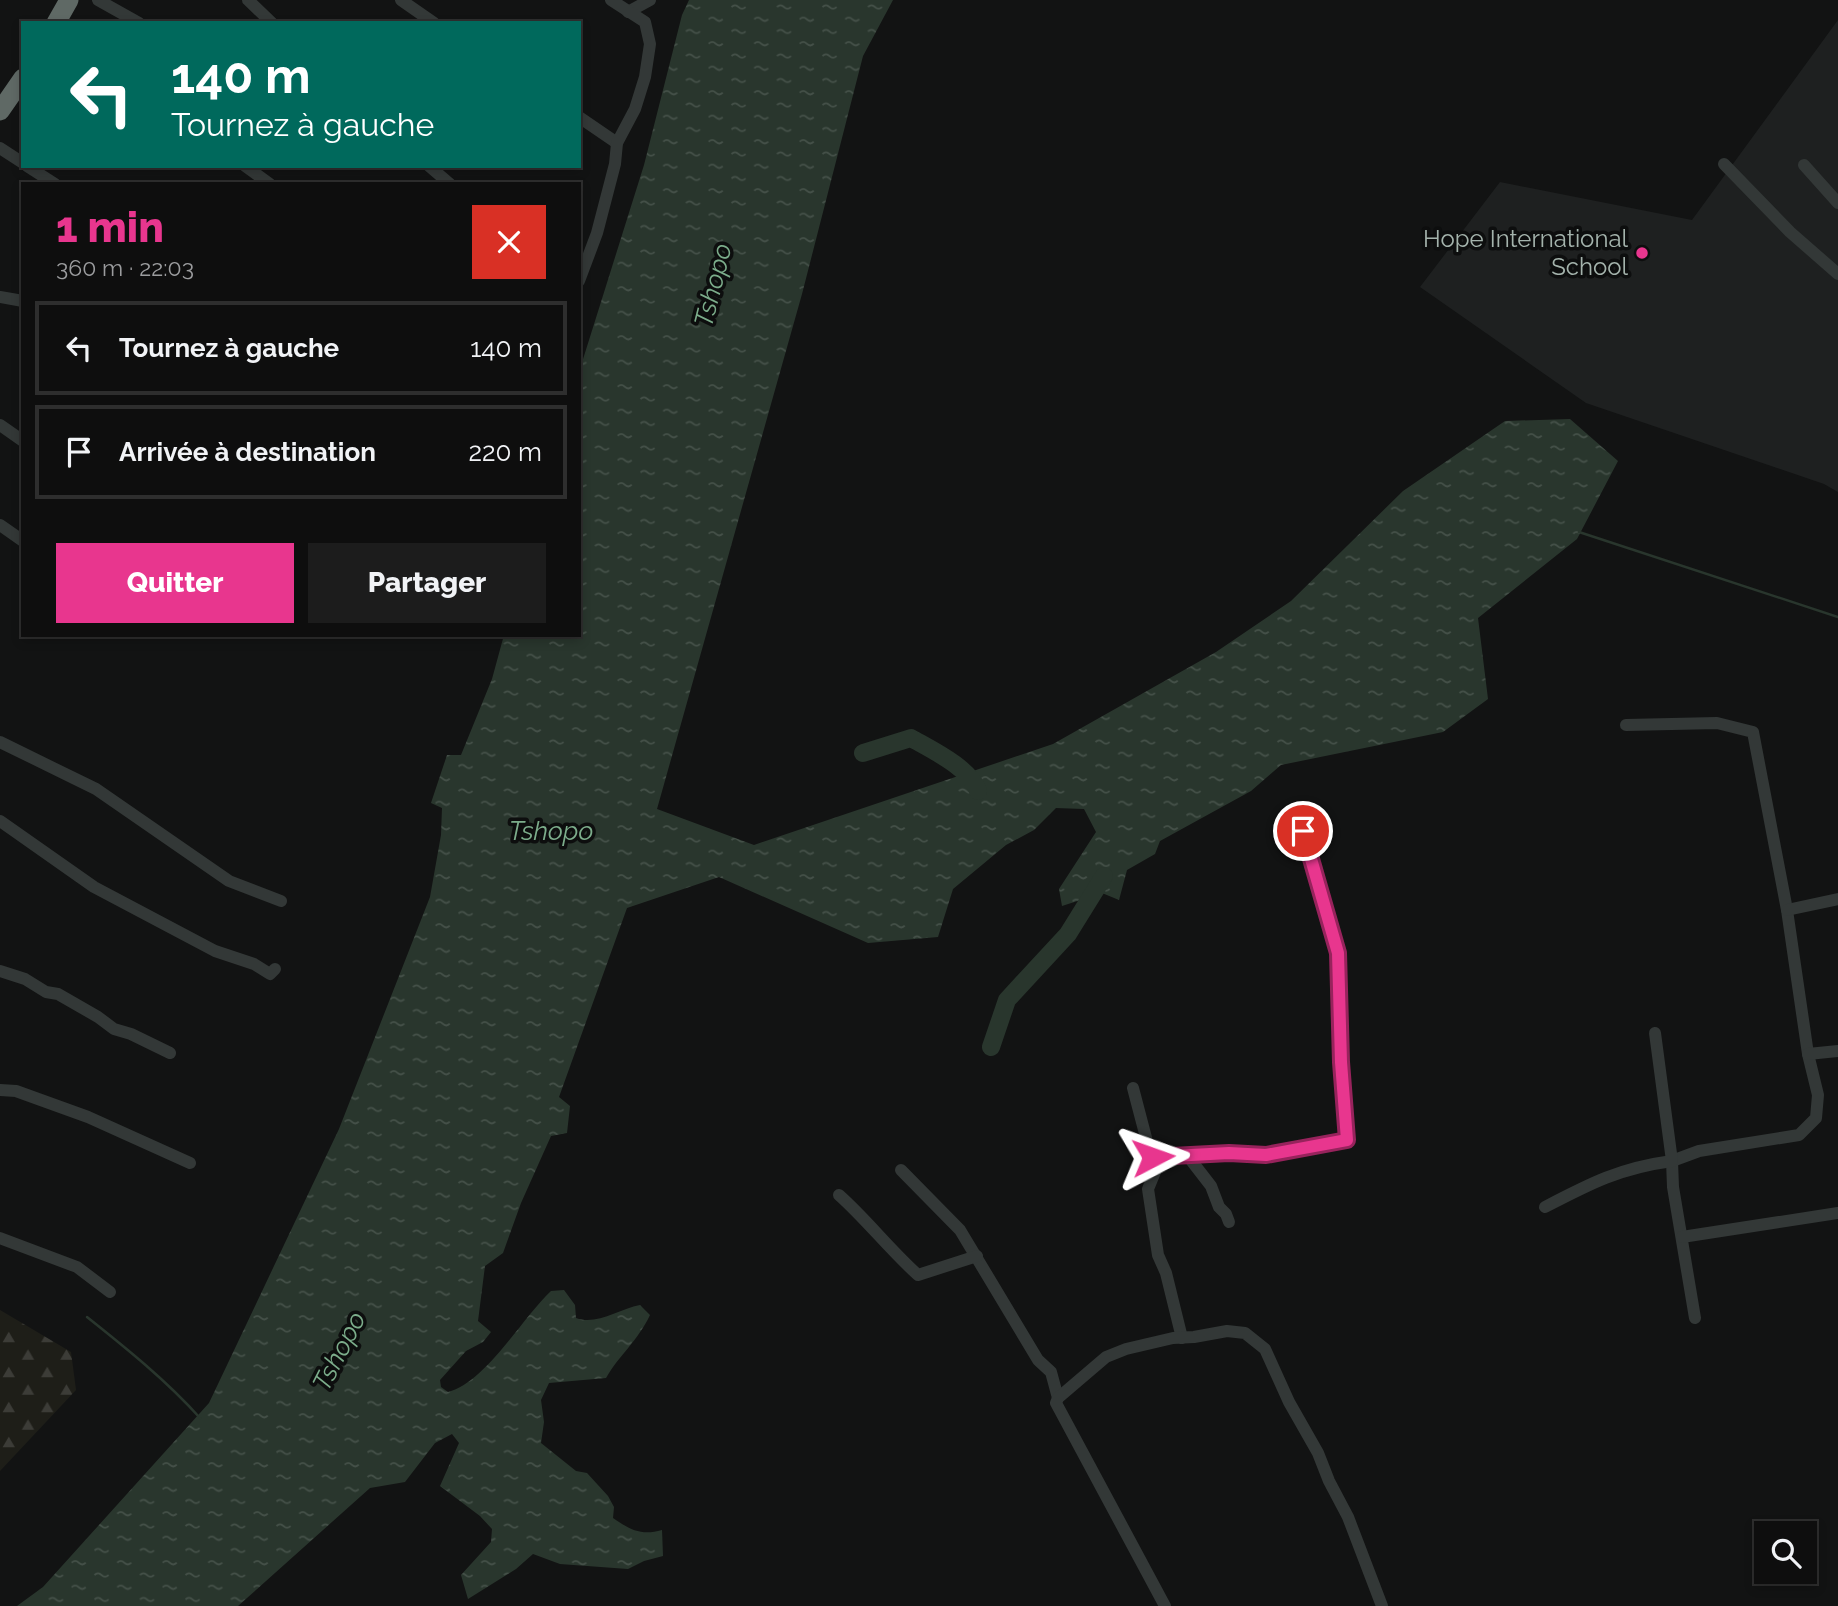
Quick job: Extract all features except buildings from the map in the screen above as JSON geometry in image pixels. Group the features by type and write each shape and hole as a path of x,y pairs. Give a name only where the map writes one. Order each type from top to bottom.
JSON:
{"highway":[{"path":"58,21 69,0"},
{"path":"0,111 21,81"}],"street":[{"path":"98,0 135,21"},
{"path":"248,0 270,21"},
{"path":"401,0 431,21"},
{"path":"581,276 597,233 615,164 617,143 635,109 650,49 645,22 611,0"},
{"path":"628,12 650,0"},
{"path":"581,118 617,143"},
{"path":"0,148 21,162"},
{"path":"1724,164 1790,232 1838,274"},
{"path":"1804,165 1838,203"},
{"path":"30,168 52,182"},
{"path":"248,168 267,182"},
{"path":"431,168 448,182"},
{"path":"0,297 21,301"},
{"path":"0,425 21,439"},
{"path":"0,525 21,540"},
{"path":"1545,1207 1595,1181 1640,1166 1672,1161 1699,1151 1799,1135 1816,1118 1818,1095 1808,1054 1787,910 1754,732 1717,723 1626,724"},
{"path":"0,741 96,789 229,881 281,901"},
{"path":"0,821 94,887 215,951 254,964 270,974 275,969"},
{"path":"1153,1157 1229,1153 1266,1155 1347,1140 1341,1062 1338,953 1303,831"},
{"path":"1787,910 1838,899"},
{"path":"0,971 25,979 46,992 55,993 114,1029 131,1034 170,1053"},
{"path":"1655,1033 1673,1187 1695,1318"},
{"path":"1808,1054 1838,1051"},
{"path":"1133,1088 1153,1157 1155,1172 1148,1189 1157,1255 1166,1273 1182,1338"},
{"path":"0,1090 16,1091 88,1117 190,1163"},
{"path":"1187,1155 1211,1186 1219,1207 1229,1222"},
{"path":"901,1170 960,1230 1038,1360 1051,1372 1058,1398 1056,1406 1165,1606"},
{"path":"839,1195 866,1219 918,1275 976,1256"},
{"path":"1682,1237 1838,1213"},
{"path":"0,1238 77,1267 110,1292"},
{"path":"1058,1398 1106,1357 1150,1342 1227,1331 1245,1333 1265,1349 1289,1402 1318,1453 1348,1517 1382,1606"}],"shaded area":[{"name":"Hope International School","path":"1838,20 1838,492 1824,484 1586,403 1420,287 1500,182 1692,220"}],"green space":[{"path":"0,1310 71,1352 76,1390 0,1471"}],"water":[{"name":"Tshopo","path":"689,0 893,0 863,56 802,294 657,809 754,845 1053,744 1216,652 1291,601 1403,491 1505,421 1570,419 1618,461 1577,539 1478,618 1488,699 1443,732 1281,765 1251,791 1160,841 1155,854 1127,870 1119,900 1102,893 1062,906 1059,889 1096,832 1084,809 1056,808 1034,830 1006,845 953,889 938,937 868,943 719,877 627,908 559,1097 570,1106 567,1133 551,1136 521,1203 503,1253 485,1266 478,1321 491,1332 483,1342 466,1351 440,1380 441,1387 448,1392 476,1376 551,1291 564,1290 575,1305 576,1318 584,1320 600,1318 640,1305 650,1315 640,1333 606,1378 549,1383 541,1400 544,1422 541,1443 576,1471 587,1473 608,1496 614,1507 613,1518 636,1531 662,1530 663,1556 628,1569 560,1564 533,1554 516,1569 468,1599 461,1575 491,1542 492,1529 480,1516 440,1486 459,1443 452,1434 435,1443 405,1482 370,1488 238,1606 17,1606 43,1587 209,1403 339,1129 430,897 441,835 442,808 431,803 447,755 461,755 492,679 503,637 581,637 581,366 644,165 682,15"}],"waterway":[{"path":"1579,532 1838,617"},
{"path":"863,753 911,738 959,767 978,791"},
{"path":"991,1047 1007,1000 1068,934 1104,876"},
{"path":"87,1317 160,1378 200,1418"}],"place":[{"name":"Hope International School","path":"1642,253"}],"route":[{"path":"1153,1157 1229,1153 1266,1155 1347,1140 1341,1062 1338,953 1303,831"}]}
